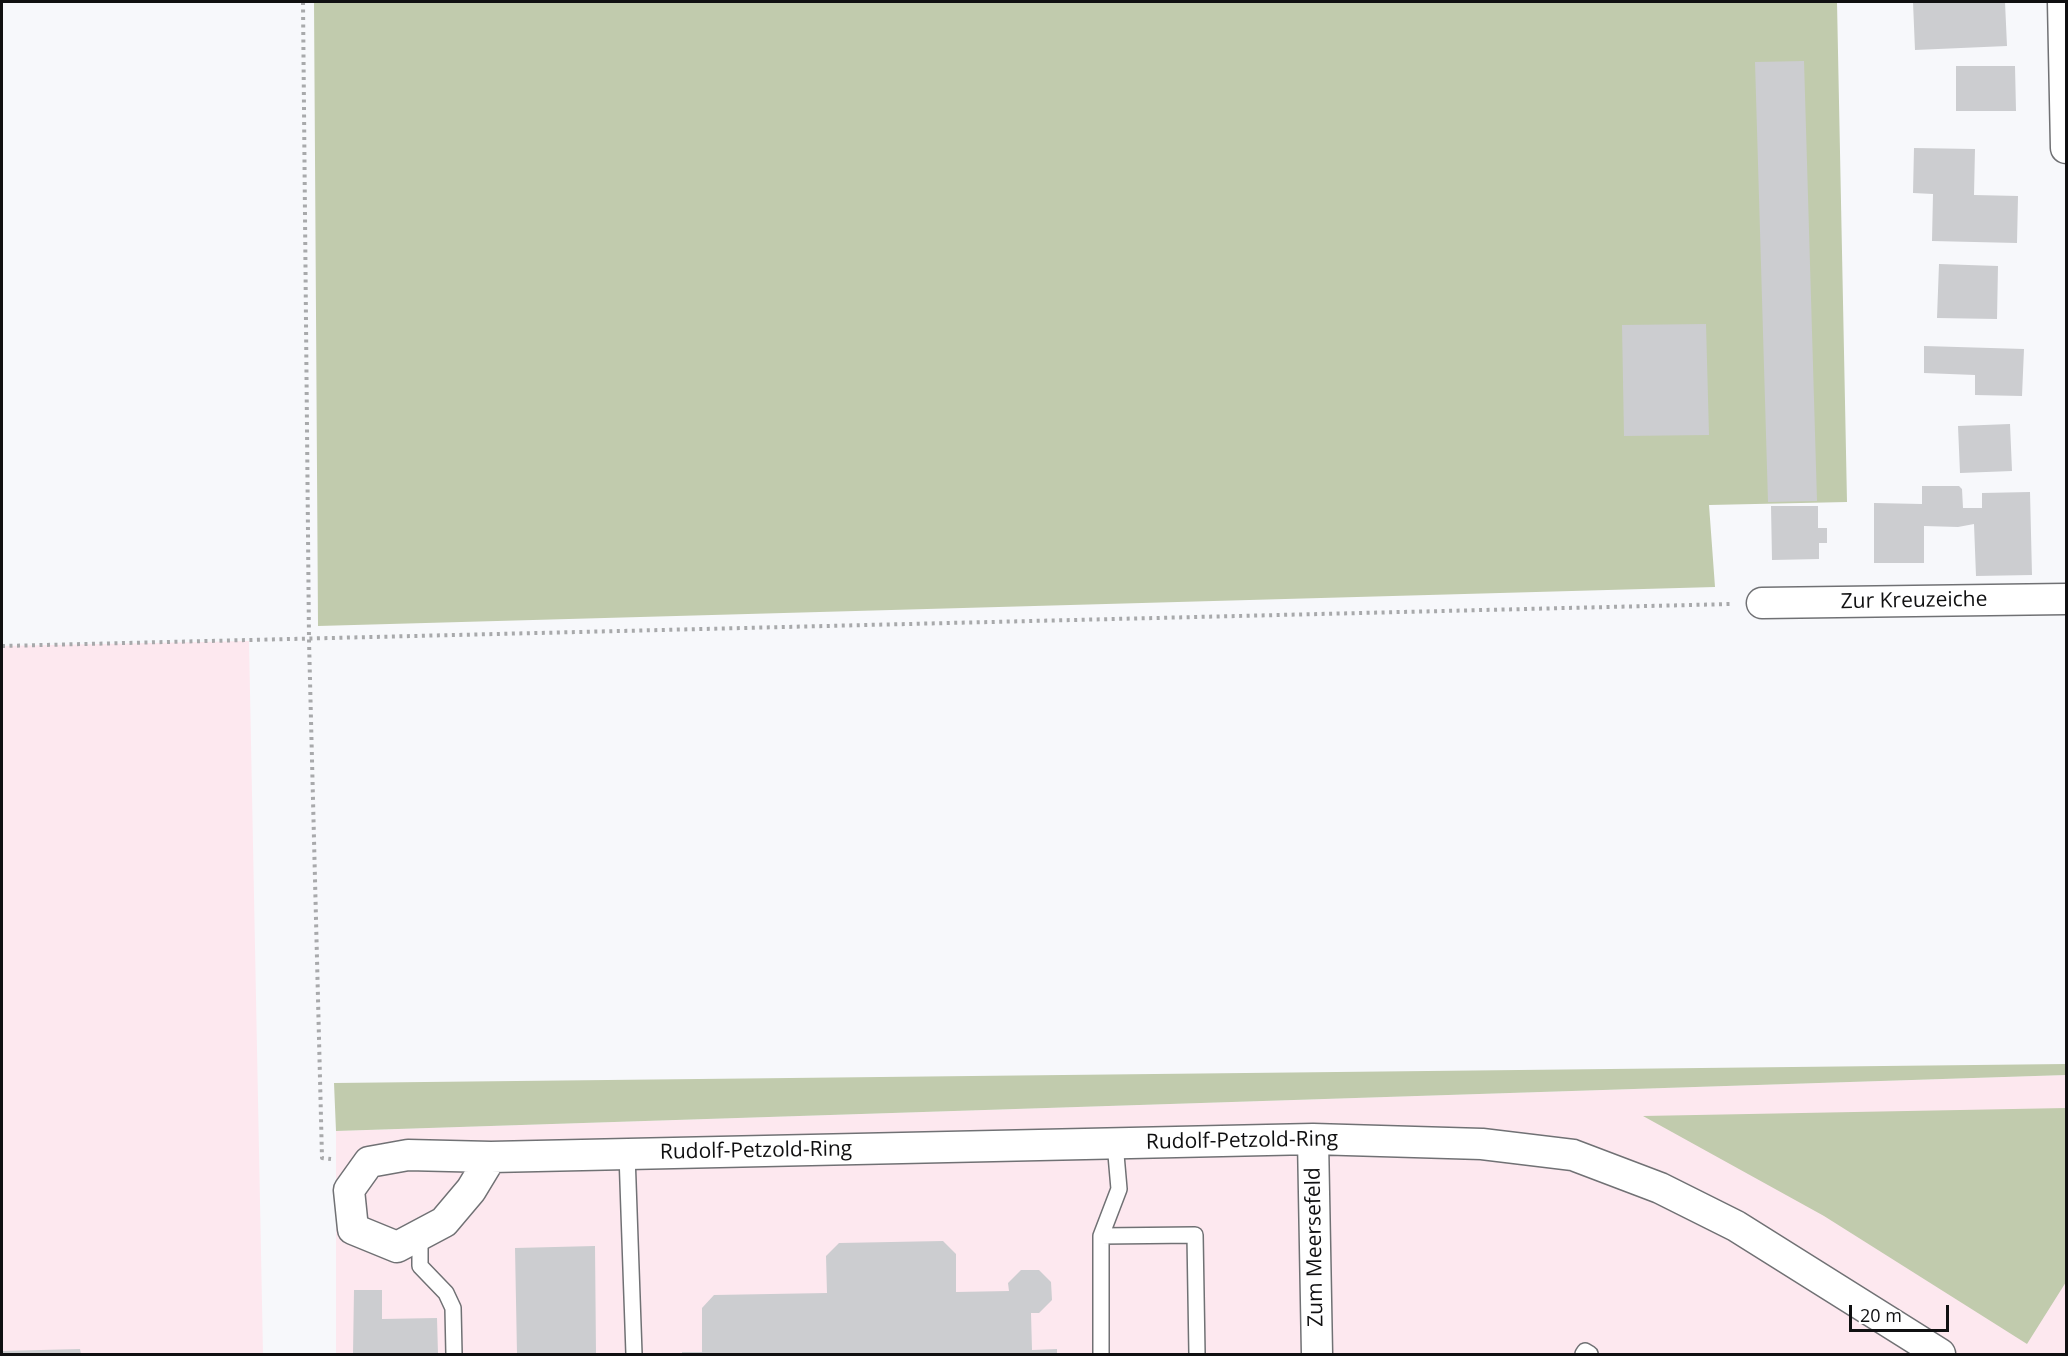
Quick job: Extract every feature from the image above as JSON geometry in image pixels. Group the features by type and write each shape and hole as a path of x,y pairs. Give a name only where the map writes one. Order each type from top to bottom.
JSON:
{"street":[{"path":"2063,2 2067,148"},
{"name":"Zur Kreuzeiche","path":"1762,603 2067,599"},
{"name":"Rudolf-Petzold-Ring","path":"491,1157 471,1190 444,1222 396,1246 353,1229 349,1190 369,1162 408,1155 491,1157 1313,1139 1482,1144 1573,1155 1660,1188 1736,1226 1940,1354"},
{"name":"Zum Meersefeld","path":"1313,1139 1317,1354"}],"lane":[{"path":"1101,1354 1101,1236 1119,1189 1115,1143"},
{"path":"627,1154 634,1354"},
{"path":"420,1234 420,1266 446,1293 453,1308 454,1354"},
{"path":"1101,1236 1195,1235 1197,1354"},
{"path":"1583,1354 1585,1351 1590,1354"}],"path":[{"path":"303,2 309,640 322,1158"},
{"path":"2,646 1762,603"}],"shaded area":[{"path":"249,641 263,1354 2,1354 2,646"},
{"path":"2066,1075 2066,1354 336,1354 336,1131"}],"green space":[{"path":"314,2 1837,2 1847,502 1709,505 1715,587 318,626"},
{"path":"2066,1064 2066,1075 336,1131 334,1083"},
{"path":"2066,1108 2066,1282 2027,1344 1824,1216 1643,1116"}],"building":[{"path":"1913,2 2005,2 2007,46 1915,50"},
{"path":"1804,61 1817,501 1768,502 1755,62"},
{"path":"1956,66 2015,66 2016,111 1956,111"},
{"path":"1914,148 1975,149 1974,195 2018,196 2017,243 1932,241 1933,194 1913,193"},
{"path":"1939,264 1998,266 1997,319 1937,318"},
{"path":"1706,324 1709,435 1624,436 1622,325"},
{"path":"1924,346 2024,349 2022,396 1975,395 1975,375 1924,373"},
{"path":"2010,424 2012,471 1960,473 1958,426"},
{"path":"1922,486 1959,486 1962,489 1963,508 1982,508 1982,493 2030,492 2032,575 1976,576 1974,524 1958,527 1924,526 1924,563 1874,563 1874,503 1922,504"},
{"path":"1771,506 1818,506 1818,528 1827,528 1827,543 1819,543 1819,559 1772,560"},
{"path":"943,1241 956,1254 956,1292 1009,1291 1008,1283 1021,1270 1039,1270 1051,1282 1052,1300 1039,1313 1031,1313 1032,1350 1057,1349 1057,1354 682,1354 682,1352 702,1352 702,1308 714,1295 827,1293 826,1256 839,1243"},
{"path":"595,1246 596,1354 517,1354 515,1248"},
{"path":"354,1290 382,1290 382,1319 437,1318 438,1354 353,1354"},
{"path":"80,1349 81,1354 2,1354 2,1351"}]}
